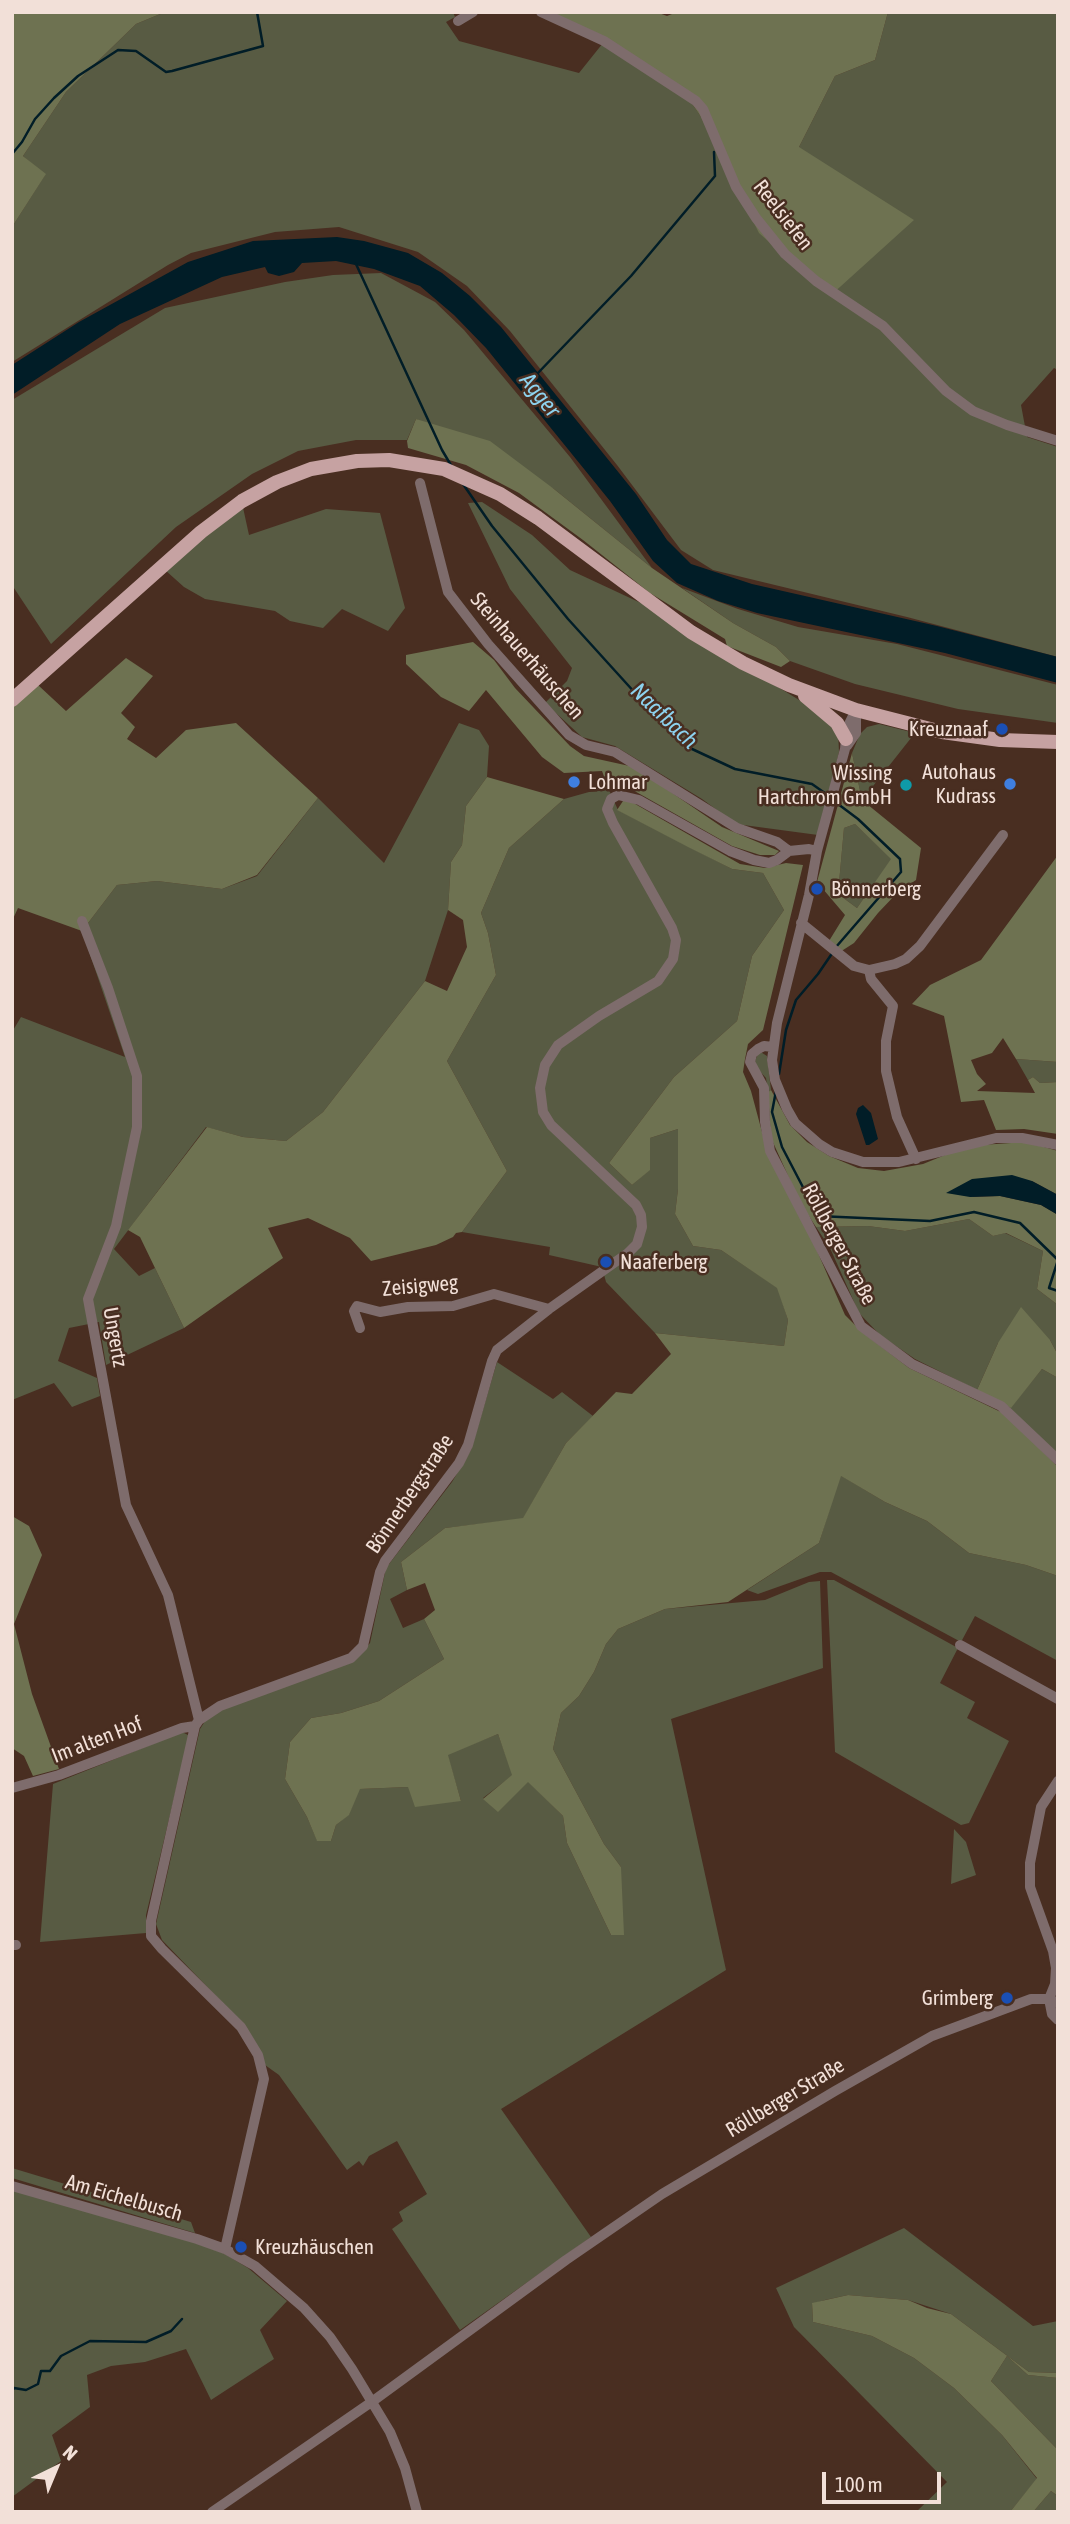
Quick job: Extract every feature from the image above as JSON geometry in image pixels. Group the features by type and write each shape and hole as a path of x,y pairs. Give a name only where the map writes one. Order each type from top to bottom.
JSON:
{"main road":[{"path":"12,701 201,532 258,491 293,475 331,464 389,460 432,466 469,478 500,494 691,632 743,663 789,685 856,710 942,732 1000,740 1058,742"},
{"path":"789,685 823,709 837,723 846,744"}],"street":[{"path":"458,21 473,12"},
{"name":"Reelsiefen","path":"541,12 604,41 696,101 703,109 736,187 756,218 785,254 816,281 883,326 946,391 973,411 1058,442"},
{"name":"Steinhauerhäuschen","path":"421,483 448,592 488,644 569,735 586,744 615,752 737,828 777,842 789,851"},
{"path":"856,710 847,728 846,744 817,851 773,1047 772,1060 780,1095 795,1123 807,1135 832,1152 863,1162 916,1159 996,1138 1022,1138 1058,1145"},
{"name":"Bönnerbergstraße","path":"197,1723 220,1706 351,1658 363,1646 380,1572 459,1463 468,1445 497,1350 637,1244 642,1227 636,1205 551,1125 543,1112 540,1098 545,1065 558,1045 589,1022 658,981 668,971 673,959 676,940 672,928 613,823 607,809 611,799 618,795 639,800 730,852 754,860 769,863 789,851 817,851"},
{"path":"801,923 854,966 869,970 882,969 906,959 920,946 1003,835"},
{"path":"943,915 954,911"},
{"name":"Ungertz","path":"82,921 137,1076 137,1126 116,1226 88,1299 126,1505 168,1595 197,1723"},
{"path":"869,970 871,979 893,1006 886,1041 886,1071 897,1117 916,1159"},
{"name":"Röllberger Straße","path":"773,1047 758,1049 752,1054 750,1062 764,1088 765,1122 770,1151 861,1326 912,1364 1001,1406 1058,1460"},
{"name":"Zeisigweg","path":"360,1328 354,1311 357,1306 380,1312 408,1307 453,1306 494,1294 549,1308"},
{"path":"960,1645 1058,1699"},
{"path":"197,1723 153,1912 152,1936 241,2027 258,2055 264,2079 225,2249 255,2266 304,2308 330,2337 373,2401 405,2468 417,2512"},
{"name":"Im alten Hof","path":"12,1788 59,1775 197,1723"},
{"path":"1058,1782 1041,1807 1030,1863 1030,1887 1053,1951 1056,1968 1052,2014 1058,2020"},
{"name":"Röllberger Straße","path":"212,2512 373,2401 566,2260 662,2194 932,2036 1031,1999 1053,2001"},
{"name":"Am Eichelbusch","path":"12,2186 225,2249"}],"green space":[{"path":"12,12 165,12 136,24 66,92 23,156 46,174 12,227"},
{"path":"165,12 453,12 455,17 446,22 459,41 579,73 603,43 691,102 701,117 799,147 835,76 875,60 888,12 1058,12 1058,370 1054,368 1021,405 1027,437 1058,447 1058,657 713,570 681,550 510,331 467,286 418,252 339,227 275,232 191,253 12,362 12,227 45,175 23,156 66,92 136,24"},
{"path":"548,12 656,12 667,16 677,12 888,12 875,60 835,76 799,147 914,220 830,296 759,233 691,102 603,43"},
{"path":"381,273 435,302 464,330 570,457 652,568 554,489 416,419 407,440 356,440 298,451 252,474 176,527 51,644 12,585 12,400 165,308 285,282 333,275"},
{"path":"416,419 490,441 652,568 733,623 776,647 790,661 781,667 727,646 725,639 650,593 519,493 466,465 408,448 407,441"},
{"path":"482,502 532,535 570,570 643,604 830,719 838,730 839,752 818,835 736,824 702,799 615,746 582,737 545,703 567,681 572,668 510,589 468,503"},
{"path":"242,503 249,535 326,509 380,513 405,608 388,631 342,609 323,628 290,621 275,611 205,599 184,587 165,570"},
{"path":"682,588 798,627 897,644 1058,685 1058,723 958,709 855,684 790,661 776,647 733,623"},
{"path":"473,642 494,660 515,688 570,746 584,756 634,767 722,827 779,851 775,855 760,855 732,846 631,789 606,782 602,771 564,773 542,757 486,690 469,711 441,697 406,664 406,655"},
{"path":"126,658 153,676 121,713 135,727 127,739 156,758 186,730 236,723 318,798 257,875 222,889 157,881 117,885 82,931 18,908 12,921 12,706 38,685 66,711"},
{"path":"459,723 479,730 489,746 487,777 466,806 462,845 451,862 448,910 425,981 323,1112 286,1141 243,1137 206,1127 114,1249 139,1276 155,1268 184,1328 106,1365 99,1322 69,1328 58,1361 97,1378 100,1396 72,1407 54,1383 12,1400 12,1032 21,1017 125,1057 82,931 117,885 157,881 222,889 257,876 318,798 384,863"},
{"path":"879,724 915,733 862,800 852,753 860,734 867,727"},
{"path":"852,753 862,800 921,848 916,880 898,892 854,943 840,952 829,941 845,915 817,882","holes":["855,824 891,859 857,908 838,894 844,828"]},
{"path":"487,777 564,799 509,848 481,913 488,933 496,975 447,1061 507,1171 462,1232 436,1245 371,1261 350,1238 308,1218 268,1228 283,1258 184,1328 140,1237 128,1230 207,1127 243,1137 286,1141 323,1112 425,981 447,991 467,947 463,920 448,910 451,862 462,845 466,806"},
{"path":"609,790 618,810 732,869 763,873 784,910 752,956 737,1021 674,1077 609,1163 632,1185 649,1170 650,1138 678,1129 678,1189 675,1214 693,1246 721,1250 778,1288 788,1320 784,1346 655,1333 606,1282 602,1267 549,1255 550,1247 462,1232 507,1171 447,1061 496,975 488,933 481,913 509,848 564,799"},
{"path":"623,801 630,801 740,864 765,868 786,863 803,865 763,1030 748,1044 743,1072 751,1091 769,1158 814,1244 845,1315 862,1332 909,1368 1005,1414 1058,1467 1058,1576 1026,1565 969,1553 927,1521 885,1502 841,1476 819,1543 728,1602 665,1609 618,1629 606,1644 594,1672 579,1696 561,1713 553,1749 604,1844 621,1867 624,1935 611,1935 567,1843 563,1816 528,1782 498,1812 483,1799 512,1775 498,1734 448,1755 461,1801 415,1807 408,1787 360,1789 349,1815 336,1825 331,1841 317,1841 307,1817 285,1779 290,1742 311,1718 341,1713 379,1701 444,1659 424,1619 435,1610 425,1583 407,1590 401,1562 445,1528 523,1518 566,1443 616,1392 632,1394 671,1354 655,1333 784,1346 788,1320 777,1288 721,1250 693,1246 675,1214 678,1189 678,1129 650,1138 650,1170 632,1185 609,1163 674,1077 737,1021 752,956 784,910 763,873 732,869 688,847 617,810"},
{"path":"855,824 892,859 857,908 838,894 844,828"},
{"path":"1058,855 1058,1062 1016,1059 1003,1038 992,1053 971,1060 977,1074 986,1084 977,1091 1035,1093 1028,1080 1033,1077 1040,1083 1058,1082 1058,1134 1024,1129 996,1130 984,1100 961,1102 944,1016 912,1004 930,985 981,960"},
{"path":"759,1051 767,1056 771,1090 768,1092 766,1078 756,1067"},
{"path":"1016,1059 1058,1062 1058,1082 1040,1083 1033,1077 1028,1080"},
{"path":"771,1090 790,1125 807,1142 829,1156 858,1168 884,1171 923,1164 981,1145 1030,1143 1058,1151 1058,1195 1032,1181 970,1197 1000,1196 1041,1205 1058,1215 1058,1305 1037,1289 1043,1251 1006,1233 993,1236 969,1219 905,1231 868,1226 816,1227 801,1204 771,1138 768,1092"},
{"path":"969,1219 993,1236 1005,1233 1043,1251 1037,1289 1058,1305 1058,1355 1050,1340 998,1343 977,1390 915,1359 880,1335 859,1313 830,1248 816,1227 868,1226 905,1231"},
{"path":"1021,1307 1050,1340 1058,1355 1058,1378 1042,1369 1011,1408 977,1390 998,1343"},
{"path":"497,1362 553,1399 562,1392 593,1416 566,1443 523,1519 445,1528 401,1562 407,1590 390,1599 403,1628 424,1619 444,1659 379,1701 341,1713 311,1718 290,1742 285,1779 317,1840 331,1841 336,1825 349,1814 359,1789 408,1787 461,1801 447,1754 498,1734 513,1775 483,1798 498,1811 528,1781 563,1816 567,1843 611,1935 621,1867 604,1844 553,1749 561,1713 579,1696 594,1672 606,1644 618,1629 665,1609 765,1600 809,1582 820,1581 823,1668 671,1719 726,1970 501,2109 591,2237 460,2330 392,2229 403,2221 399,2212 427,2194 397,2141 369,2156 363,2166 359,2161 347,2170 279,2075 265,2065 246,2027 162,1940 156,1924 200,1729 207,1718 217,1712 359,1655 370,1643 386,1568 452,1482 471,1450"},
{"path":"1042,1369 1058,1378 1058,1467 1005,1414"},
{"path":"840,1475 885,1502 927,1521 969,1553 1026,1565 1058,1576 1058,1661 975,1616 961,1642 831,1572 820,1572 758,1594 747,1590 819,1543"},
{"path":"12,1516 29,1526 42,1555 14,1624 32,1694 59,1769 33,1776 24,1756 12,1748"},
{"path":"827,1580 834,1580 958,1648 940,1683 975,1702 967,1718 1009,1741 969,1823 961,1825 835,1752"},
{"path":"182,1732 188,1735 188,1740 146,1915 146,1933 40,1942 53,1784"},
{"path":"954,1829 966,1842 976,1875 951,1884"},
{"path":"12,2168 191,2222 195,2233 12,2178"},
{"path":"12,2190 196,2243 223,2253 248,2268 287,2301 260,2330 274,2359 211,2400 186,2349 145,2362 111,2366 87,2375 90,2407 52,2435 61,2461 12,2497"},
{"path":"904,2228 1033,2326 1058,2321 1058,2373 1029,2372 951,2314 908,2300 848,2295 825,2300 812,2304 813,2322 872,2336 914,2358 954,2388 1002,2435 1037,2479 1010,2512 916,2512 947,2482 794,2327 776,2288"},
{"path":"848,2295 908,2300 951,2314 1029,2372 1058,2373 1058,2378 1028,2375 1007,2356 991,2381 1058,2450 1058,2496 1051,2491 1033,2512 1010,2512 1037,2478 1002,2435 954,2388 914,2358 872,2336 813,2322 812,2303"},
{"path":"1007,2356 1028,2375 1058,2378 1058,2450 991,2381"},
{"path":"1051,2491 1058,2496 1058,2512 1033,2512"}],"water":[{"name":"Agger","path":"337,237 408,253 442,273 470,296 501,327 636,494 667,540 691,564 752,584 1058,657 1058,683 945,653 757,613 718,601 677,583 653,561 610,501 486,348 454,315 420,286 374,269 336,261 302,263 294,272 279,276 268,273 265,267 222,277 120,324 12,395 12,365 79,322 188,262 253,241"},
{"path":"863,1105 871,1113 878,1139 869,1145 866,1145 856,1114 858,1108"},
{"path":"1012,1175 1032,1181 1058,1195 1058,1215 1041,1205 1000,1196 970,1197 946,1193 972,1179"}],"waterway":[{"path":"12,154 35,119 54,98 78,76 118,50 136,51 166,72 172,71 263,46 257,12"},
{"name":"Agger","path":"537,374 631,276 715,176 714,152"},
{"name":"Naafbach","path":"356,264 452,467"},
{"name":"Naafbach","path":"463,484 492,526 568,619 656,716 692,749 735,769 812,784 829,796"},
{"name":"Naafbach","path":"834,801 858,819 900,859 901,872 836,947"},
{"name":"Naafbach","path":"779,1074 786,1030 796,1000 833,952"},
{"name":"Naafbach","path":"776,1091 772,1112 782,1147 818,1216 930,1221 974,1212 1020,1223 1058,1260 1049,1288 1058,1291"},
{"path":"12,2391 14,2388 26,2390 38,2384 41,2371 50,2371 61,2356 90,2341 146,2342 171,2331 182,2319"}],"place":[{"name":"Kreuznaaf","path":"1002,729"},
{"name":"Lohmar","path":"574,782"},
{"name":"Autohaus Kudrass","path":"1010,784"},
{"name":"Wissing Hartchrom GmbH","path":"906,785"},
{"name":"Bönnerberg","path":"817,889"},
{"name":"Naaferberg","path":"606,1262"},
{"name":"Grimberg","path":"1007,1998"},
{"name":"Kreuzhäuschen","path":"241,2247"}]}
